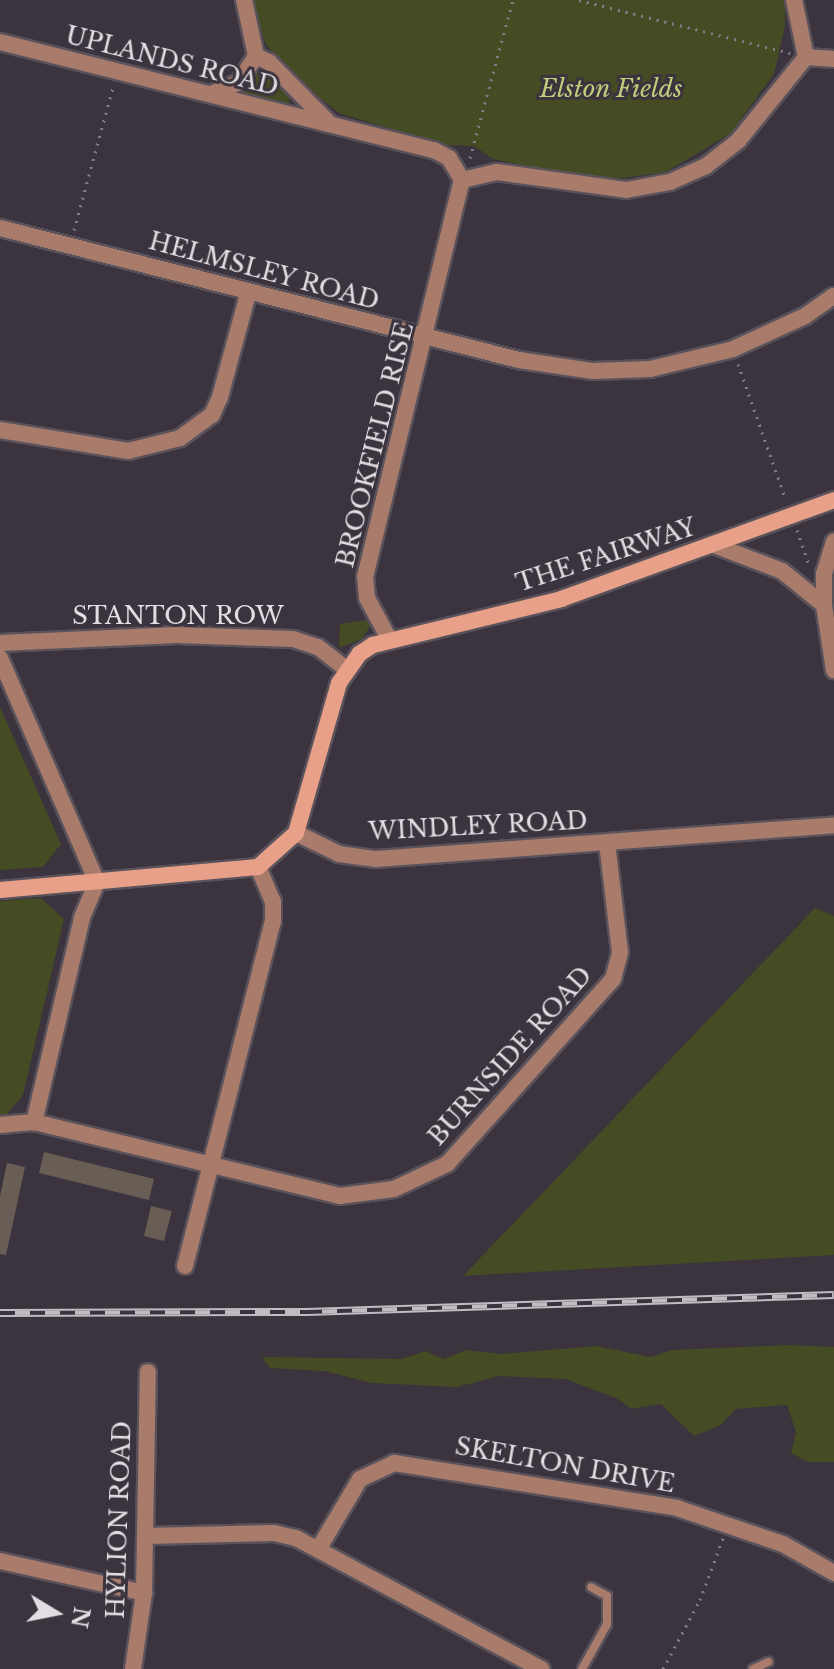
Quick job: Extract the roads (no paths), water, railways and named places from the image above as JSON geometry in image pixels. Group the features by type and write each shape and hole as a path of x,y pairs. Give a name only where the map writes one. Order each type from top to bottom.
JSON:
{"street":[{"path":"209,94 239,82 256,56 244,0"},
{"path":"794,0 806,57"},
{"name":"UPLANDS ROAD","path":"0,42 332,126"},
{"path":"256,56 269,62 332,126 434,150 449,158 462,180 497,172 615,190 670,182 706,166 738,141 806,57"},
{"path":"806,57 834,59"},
{"name":"BROOKFIELD RISE","path":"388,637 367,598 365,577 427,338 462,180"},
{"name":"HELMSLEY ROAD","path":"0,228 427,338 542,365 593,371 650,369 733,349 792,323 834,296"},
{"path":"0,430 128,451 180,438 212,415 220,397 248,294"},
{"name":"THE FAIRWAY","path":"388,637 561,599 834,500"},
{"path":"834,541 824,574 824,605 834,670"},
{"path":"714,545 782,571 824,605"},
{"name":"STANTON ROW","path":"0,643 177,635 293,639 318,647 346,669"},
{"path":"0,890 258,867 296,833 346,669 359,654 388,637"},
{"path":"0,658 97,882 82,918 34,1122"},
{"name":"WINDLEY ROAD","path":"296,833 339,854 376,859 834,825"},
{"name":"BURNSIDE ROAD","path":"0,1125 34,1122 340,1196 394,1189 447,1164 613,979 620,952 607,843"},
{"path":"185,1266 273,922 273,902 258,867"},
{"name":"HYLION ROAD","path":"133,1669 144,1593 148,1372"},
{"name":"SKELTON DRIVE","path":"319,1548 360,1479 394,1463 651,1503 728,1523 783,1544 834,1573"},
{"path":"146,1536 274,1533 319,1548 541,1669"},
{"path":"0,1561 144,1593"}],"lane":[{"path":"582,1669 607,1624 607,1596 591,1587"},
{"path":"753,1669 768,1662"}],"railway":[{"path":"0,1313 307,1312 834,1295"}],"park label":[{"name":"Elston Fields","path":"611,89"}]}
